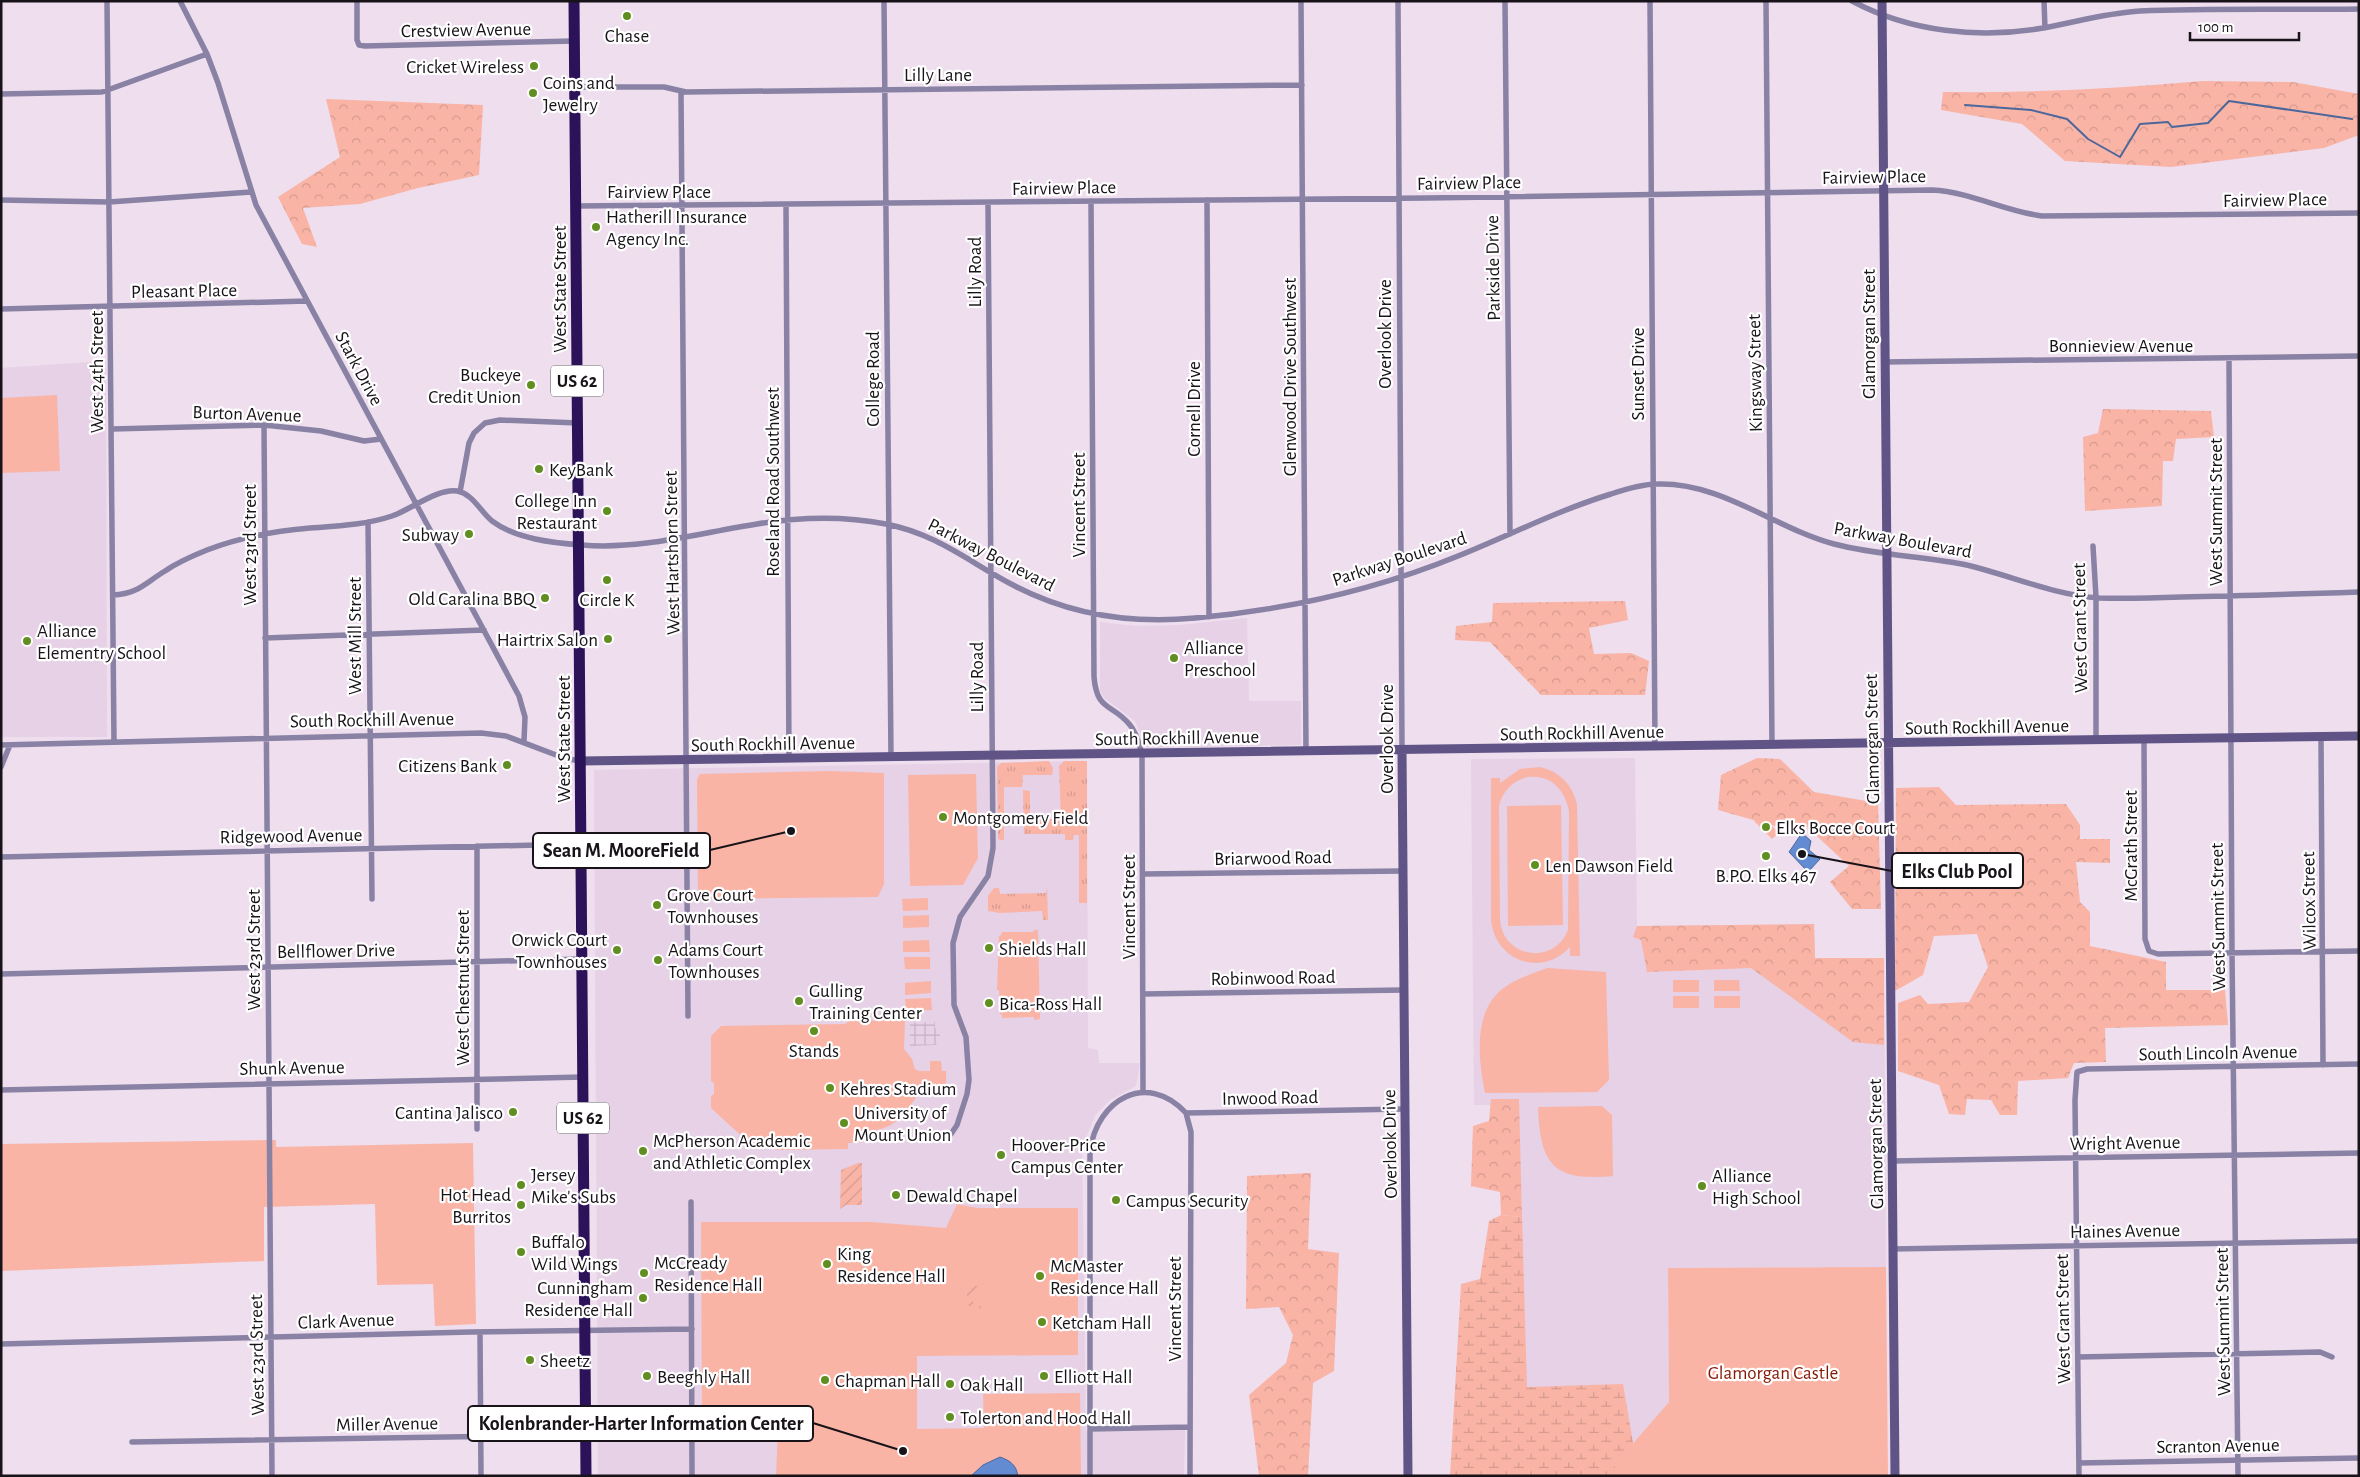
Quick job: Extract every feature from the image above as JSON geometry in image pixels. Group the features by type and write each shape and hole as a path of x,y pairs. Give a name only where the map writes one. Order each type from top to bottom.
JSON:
{"highway":[{"name":"West State Street","path":"574,1 586,1476"}],"street":[{"name":"West 24th Street","path":"107,1 114,742"},
{"name":"Stark Drive","path":"180,1 207,54 218,83 251,192 307,302 523,706 524,741"},
{"name":"Crestview Avenue","path":"356,1 357,40 359,45 574,41"},
{"name":"College Road","path":"884,1 891,757"},
{"name":"Glenwood Drive Southwest","path":"1301,1 1304,199 1306,752"},
{"name":"Overlook Drive","path":"1398,1 1404,1109 1408,1476"},
{"name":"Parkside Drive","path":"1505,1 1510,534"},
{"name":"Sunset Drive","path":"1650,1 1655,747"},
{"name":"Kingsway Street","path":"1766,1 1766,192 1772,745"},
{"path":"1852,1 1882,15 1927,27 1962,32 2014,32 2045,28 2098,15 2140,11 2359,9"},
{"name":"Glamorgan Street","path":"1882,1 1885,554 1895,1476"},
{"path":"2044,1 2045,28"},
{"path":"1,94 108,91 207,54"},
{"name":"Lilly Lane","path":"575,87 664,87 681,91 1302,85"},
{"name":"West Hartshorn Street","path":"681,91 686,538 688,1016"},
{"name":"Fairview Place","path":"576,206 1399,198 1882,190 1952,191 1982,199 2016,212 2058,217 2359,213"},
{"path":"1,200 109,202 251,192"},
{"name":"Cornell Drive","path":"1207,200 1209,617"},
{"name":"Vincent Street","path":"1091,201 1094,677 1096,694 1104,706 1130,726 1136,736 1142,754 1143,1091"},
{"name":"Lilly Road","path":"951,1134 957,1125 969,1080 966,1037 954,1005 953,943 960,917 984,884 992,863 988,203"},
{"name":"Roseland Road Southwest","path":"786,205 789,759"},
{"name":"Pleasant Place","path":"1,309 307,302"},
{"name":"Bonnieview Avenue","path":"1884,362 2359,356"},
{"name":"West Summit Street","path":"2230,359 2232,953 2238,1476"},
{"path":"113,595 133,593 169,568 210,548 264,534 368,522 398,514 443,492 460,492 471,438 477,429 485,423 500,420 578,423"},
{"name":"Burton Avenue","path":"112,428 264,425 321,431 364,441 381,439"},
{"name":"West 23rd Street","path":"264,425 272,1476"},
{"name":"Parkway Boulevard","path":"460,492 472,499 490,519 508,530 539,539 579,545 613,545 686,538 753,524 787,520 845,520 888,525 916,532 944,544 1014,586 1039,597 1094,614 1146,620 1209,617 1306,602 1401,577 1592,500 1653,484 1703,490 1832,544 1885,554 1958,563 2055,590 2096,598 2359,592"},
{"name":"West Mill Street","path":"368,522 372,899"},
{"name":"West Grant Street","path":"2093,546 2096,598 2096,740"},
{"path":"265,638 484,630"},
{"name":"South Rockhill Avenue","path":"1,745 481,733 524,741 564,758 580,761 1402,751 2359,736"},
{"name":"Wilcox Street","path":"2321,737 2324,952 2323,1065"},
{"name":"McGrath Street","path":"2144,740 2145,939 2149,951 2158,954 2232,953"},
{"path":"1,767 10,745"},
{"name":"Ridgewood Avenue","path":"1,858 581,844"},
{"name":"West Chestnut Street","path":"477,846 477,1129"},
{"name":"Briarwood Road","path":"1143,874 1403,870"},
{"path":"2232,953 2359,951"},
{"name":"Bellflower Drive","path":"1,974 582,959"},
{"name":"Robinwood Road","path":"1143,994 1404,990"},
{"name":"South Lincoln Avenue","path":"2077,1072 2087,1069 2359,1064"},
{"name":"West Grant Street","path":"2077,1072 2075,1092 2079,1476"},
{"name":"Shunk Avenue","path":"1,1090 583,1077"},
{"path":"1090,1476 1091,1145 1096,1129 1107,1110 1122,1098 1143,1091 1164,1097 1186,1113"},
{"name":"Inwood Road","path":"1186,1113 1404,1109"},
{"name":"Vincent Street","path":"1186,1113 1191,1132 1190,1476"},
{"name":"Wright Avenue","path":"1892,1161 2359,1153"},
{"path":"691,1202 692,1476"},
{"name":"Haines Avenue","path":"1892,1249 2359,1241"},
{"name":"Clark Avenue","path":"1,1344 480,1332 692,1329"},
{"path":"480,1332 480,1476"},
{"path":"2078,1357 2320,1352 2332,1357"},
{"path":"1090,1429 1189,1427"},
{"name":"Miller Avenue","path":"132,1442 642,1434"},
{"name":"Scranton Avenue","path":"2079,1463 2359,1458"}],"shaded area":[{"path":"106,361 107,737 1,737 1,368"},
{"name":"Alliance Preschool","path":"1247,618 1249,701 1301,701 1301,745 1146,748 1135,721 1104,698 1100,690 1100,622 1136,626 1180,625"},
{"name":"Alliance High School","path":"1635,758 1637,926 1814,924 1815,958 1884,958 1886,1267 1668,1268 1669,1402 1615,1464 1523,1476 1517,1105 1474,1105 1471,759"},
{"name":"University of Mount Union","path":"1087,761 1088,1048 1098,1050 1099,1063 1140,1063 1136,1086 1110,1100 1096,1114 1082,1147 1086,1431 1185,1430 1184,1476 598,1476 594,770"},
{"path":"935,1022 935,1028 940,1028 940,1037 937,1037 937,1045 910,1046 910,1023"}],"green space":[{"path":"2202,81 2293,82 2359,94 2359,135 2324,148 2171,167 2065,161 2022,124 1941,110 1943,92 2073,90"},
{"path":"326,99 483,105 479,175 418,188 360,204 303,208 317,247 302,244 278,197 340,157"},
{"path":"57,395 60,471 1,473 1,398"},
{"path":"2103,409 2211,411 2214,437 2176,439 2173,461 2163,461 2162,506 2085,511 2083,437 2098,433"},
{"path":"1625,601 1628,620 1589,628 1594,654 1631,653 1649,661 1645,695 1541,695 1490,642 1455,640 1456,626 1492,622 1493,603"},
{"path":"1757,758 1780,759 1814,792 1878,803 1881,909 1852,909 1830,882 1849,866 1807,827 1789,830 1718,810 1721,775"},
{"path":"1049,761 1053,768 1052,775 1023,775 1022,787 1004,787 1004,840 1000,840 998,838 997,767 1001,763"},
{"path":"1064,761 1087,761 1087,903 1079,903 1079,835 1074,835 1073,840 1065,840 1065,834 1024,834 1023,790 1030,791 1030,819 1061,819 1059,766"},
{"path":"1540,767 1554,772 1564,780 1575,797 1577,804 1580,956 1570,956 1570,947 1559,956 1546,962 1534,963 1521,960 1510,955 1501,946 1494,934 1491,920 1491,778 1500,778 1500,783 1520,769","holes":["1544,778 1556,785 1564,796 1569,811 1568,930 1561,941 1552,949 1541,953 1530,953 1510,943 1503,933 1500,920 1499,806 1509,787 1522,779"]},
{"path":"831,771 884,773 884,884 878,897 698,899 697,779 700,774"},
{"name":"Montgomery Field","path":"976,774 978,858 963,885 910,886 908,775"},
{"path":"1939,787 1956,805 2066,804 2080,825 2080,839 2110,839 2110,863 2076,862 2080,902 2090,912 2090,946 2166,962 2166,990 2225,990 2228,1025 2105,1028 2106,1062 2074,1063 2068,1078 2018,1081 2017,1115 2000,1115 1991,1100 1967,1099 1965,1115 1949,1114 1939,1085 1898,1071 1898,1003 1920,995 1928,1004 1969,1002 1988,967 1977,934 1934,936 1923,975 1895,991 1896,788"},
{"name":"Len Dawson Field","path":"1561,805 1563,925 1508,926 1507,806"},
{"name":"Elks Bocce Court","path":"1761,815 1779,833 1772,839 1754,821"},
{"path":"1047,887 1048,920 1043,920 1042,911 1000,913 988,911 988,896 994,888 999,888 1000,894 1046,893"},
{"path":"928,898 928,910 903,911 902,899"},
{"path":"929,915 929,927 903,928 903,916"},
{"path":"1814,924 1815,958 1884,958 1884,1045 1853,1042 1751,968 1647,972 1641,940 1633,937 1637,926"},
{"path":"1038,930 1040,1019 1034,1020 1034,1017 1002,1018 1000,1014 999,990 997,990 999,936 1002,932 1033,932"},
{"path":"929,940 930,952 903,952 903,941"},
{"path":"904,957 930,957 930,969 905,969"},
{"path":"1547,968 1606,972 1609,1080 1597,1092 1485,1093 1481,1064 1480,1034 1488,1006 1496,995 1508,985"},
{"path":"1673,980 1699,980 1699,992 1673,992"},
{"path":"1714,980 1739,980 1740,991 1714,991"},
{"path":"931,981 931,993 905,995 905,983"},
{"path":"1673,996 1699,996 1699,1008 1673,1008"},
{"path":"1714,996 1740,996 1740,1008 1714,1008"},
{"path":"931,998 932,1010 906,1011 905,999"},
{"name":"Kehres Stadium","path":"905,1020 904,1049 912,1059 915,1069 930,1071 930,1061 941,1061 942,1071 946,1071 946,1094 919,1094 898,1120 885,1128 866,1131 864,1142 848,1143 848,1149 777,1150 776,1143 748,1142 711,1108 714,1083 711,1081 711,1036 721,1026 845,1024 849,1021"},
{"path":"1491,1099 1519,1099 1522,1217 1501,1215 1500,1192 1471,1186 1473,1126 1489,1121"},
{"path":"1602,1106 1612,1115 1613,1176 1576,1176 1563,1172 1554,1165 1542,1143 1538,1107"},
{"path":"276,1140 276,1147 473,1143 476,1324 435,1326 433,1284 377,1285 375,1204 264,1207 264,1261 1,1271 1,1144"},
{"path":"862,1163 862,1205 846,1205 840,1209 841,1170"},
{"path":"1311,1173 1308,1249 1339,1253 1334,1371 1313,1383 1308,1476 1259,1476 1249,1395 1286,1363 1293,1335 1279,1307 1246,1309 1247,1176"},
{"path":"957,1204 977,1208 1078,1208 1078,1355 917,1356 917,1429 984,1428 983,1394 1080,1393 1081,1476 776,1476 778,1429 702,1428 701,1222 872,1222 946,1228"},
{"path":"1501,1215 1522,1217 1527,1387 1623,1384 1636,1460 1635,1476 1450,1476 1461,1284 1480,1279 1489,1221"},
{"name":"Glamorgan Castle","path":"1886,1267 1888,1476 1615,1476 1615,1464 1669,1402 1668,1268"},
{"path":"981,1285 981,1291 974,1291 973,1303 981,1303 981,1308 974,1309 968,1305 967,1294 971,1287"}],"water":[{"path":"1802,833 1811,841 1809,850 1820,859 1808,872 1789,852"},
{"path":"1000,1457 1012,1464 1018,1476 971,1476 983,1465"}],"waterway":[{"path":"1965,105 2031,110 2067,119 2088,139 2120,157 2140,124 2168,122 2172,127 2208,123 2229,101 2352,119"}],"place":[{"name":"Chase","path":"627,16"},
{"name":"Cricket Wireless","path":"534,66"},
{"name":"Coins and Jewelry","path":"533,93"},
{"name":"Hatherill Insurance Agency Inc.","path":"596,227"},
{"name":"Buckeye Credit Union","path":"531,385"},
{"name":"KeyBank","path":"539,469"},
{"name":"College Inn Restaurant","path":"607,511"},
{"name":"Subway","path":"469,534"},
{"name":"Circle K","path":"607,580"},
{"name":"Old Caralina BBQ","path":"545,598"},
{"name":"Hairtrix Salon","path":"608,639"},
{"name":"Alliance Elementry School","path":"27,641"},
{"name":"Alliance Preschool","path":"1174,658"},
{"name":"Citizens Bank","path":"507,765"},
{"name":"Montgomery Field","path":"943,817"},
{"name":"Elks Bocce Court","path":"1766,827"},
{"name":"Sean M. MooreField","path":"791,831"},
{"name":"Elks Club Pool","path":"1802,854"},
{"name":"B.P.O. Elks 467","path":"1766,856"},
{"name":"Len Dawson Field","path":"1535,865"},
{"name":"Grove Court Townhouses","path":"657,905"},
{"name":"Shields Hall","path":"989,948"},
{"name":"Orwick Court Townhouses","path":"617,950"},
{"name":"Adams Court Townhouses","path":"658,960"},
{"name":"Gulling Training Center","path":"799,1001"},
{"name":"Bica-Ross Hall","path":"989,1003"},
{"name":"Stands","path":"814,1031"},
{"name":"Kehres Stadium","path":"830,1088"},
{"name":"Cantina Jalisco","path":"513,1112"},
{"name":"University of Mount Union","path":"844,1123"},
{"name":"McPherson Academic and Athletic Complex","path":"643,1151"},
{"name":"Hoover-Price Campus Center","path":"1001,1155"},
{"name":"Jersey Mike's Subs","path":"521,1185"},
{"name":"Alliance High School","path":"1702,1186"},
{"name":"Dewald Chapel","path":"896,1195"},
{"name":"Campus Security","path":"1116,1200"},
{"name":"Hot Head Burritos","path":"521,1205"},
{"name":"Buffalo Wild Wings","path":"521,1252"},
{"name":"King Residence Hall","path":"827,1264"},
{"name":"McCready Residence Hall","path":"644,1273"},
{"name":"McMaster Residence Hall","path":"1040,1276"},
{"name":"Cunningham Residence Hall","path":"643,1298"},
{"name":"Ketcham Hall","path":"1042,1322"},
{"name":"Sheetz","path":"530,1360"},
{"name":"Beeghly Hall","path":"647,1376"},
{"name":"Elliott Hall","path":"1044,1376"},
{"name":"Chapman Hall","path":"825,1380"},
{"name":"Oak Hall","path":"950,1384"},
{"name":"Tolerton and Hood Hall","path":"950,1417"},
{"name":"Kolenbrander-Harter Information Center","path":"903,1451"}]}
